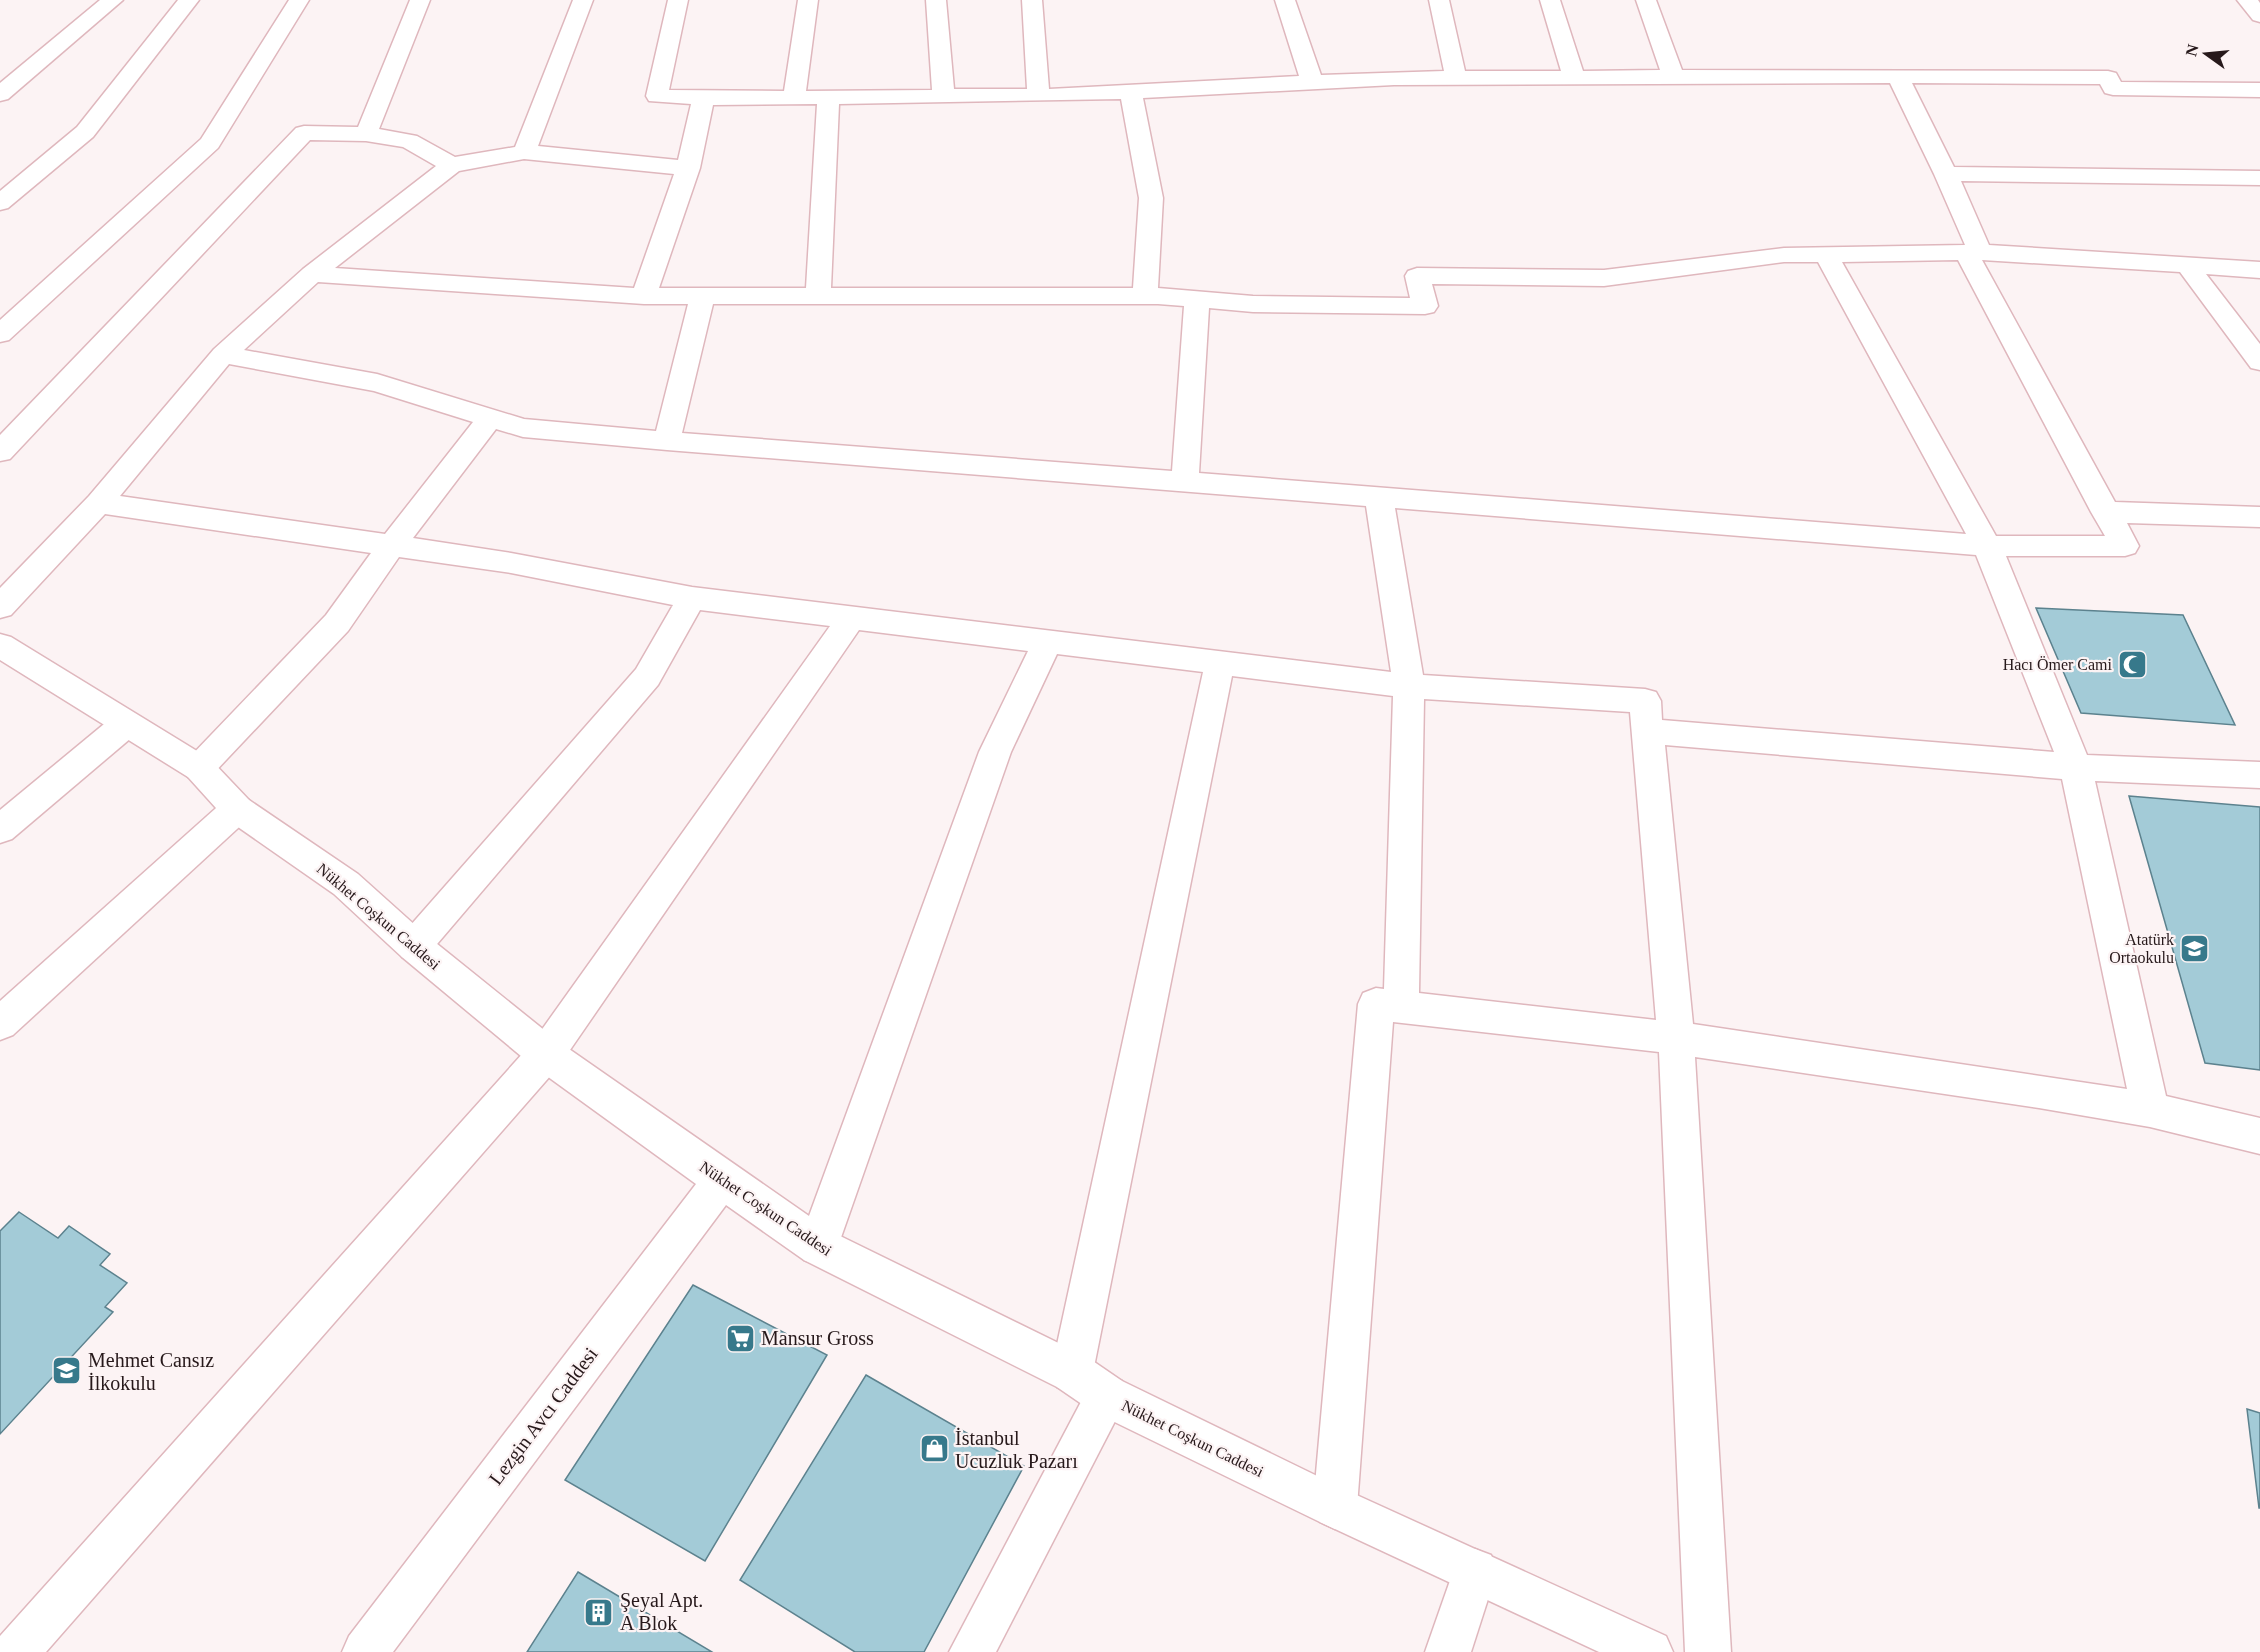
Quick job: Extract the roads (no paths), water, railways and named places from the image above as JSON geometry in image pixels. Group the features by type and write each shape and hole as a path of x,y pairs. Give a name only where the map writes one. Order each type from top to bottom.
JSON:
{"street":[{"path":"0,94 113,0"},
{"path":"0,203 85,132 189,0"},
{"path":"0,334 210,143 299,0"},
{"path":"366,134 420,0"},
{"path":"524,152 583,0"},
{"path":"678,0 657,96 703,98 1038,95 1312,82 1574,77 2108,78 2113,88 2260,90"},
{"path":"794,97 808,0"},
{"path":"936,0 943,96"},
{"path":"1032,0 1038,95"},
{"path":"1285,0 1312,82"},
{"path":"1439,0 1456,78"},
{"path":"1550,0 1574,77"},
{"path":"1646,0 1674,77"},
{"path":"2247,0 2260,16"},
{"path":"223,355 377,383 523,428 1987,546 2125,546 2105,512 1973,253 1946,174 1898,76"},
{"path":"1131,92 1151,198 1145,296"},
{"path":"818,296 828,97"},
{"path":"644,296 688,168 703,98"},
{"path":"0,452 304,133 366,134 409,141 452,165"},
{"path":"0,607 99,502 223,355 312,274 452,165 524,152 688,168"},
{"path":"1946,174 2260,178"},
{"path":"312,274 644,296 1145,296 1253,304 1425,306 1418,276 1604,278 1784,255 1973,253 2260,270"},
{"path":"1826,255 1987,546 2076,767 2150,1110"},
{"path":"2187,265 2260,362"},
{"path":"667,441 702,296"},
{"path":"1185,482 1197,299"},
{"path":"199,768 337,623 392,545 490,418"},
{"path":"1379,497 1409,686 1401,1006"},
{"path":"99,502 511,562 692,598 1409,686 1645,701 1676,1038 1708,1652"},
{"path":"2105,512 2260,517"},
{"path":"414,946 647,677 692,598"},
{"path":"16,1652 546,1053 852,617"},
{"path":"818,1246 995,752 1048,640"},
{"name":"Nükhet Coşkun Caddesi","path":"0,645 199,768 237,809 346,884 414,946 546,1053 818,1246 1072,1372 1107,1396 1335,1507 1650,1652"},
{"path":"1072,1372 1220,662"},
{"path":"0,829 126,724"},
{"path":"1648,731 2076,767 2260,775"},
{"path":"0,1024 237,809"},
{"path":"1335,1507 1376,1004 1676,1038 2038,1091 2150,1110 2260,1136"},
{"name":"Lezgin Avcı Caddesi","path":"365,1652 722,1180"},
{"path":"972,1652 1107,1396"},
{"path":"1448,1652 1475,1571"}],"place":[{"name":"Hacı Ömer Cami","path":"2133,664"},
{"name":"Atatürk Ortaokulu","path":"2195,948"},
{"name":"Mansur Gross","path":"740,1338"},
{"name":"Mehmet Cansız İlkokulu","path":"67,1371"},
{"name":"İstanbul Ucuzluk Pazarı","path":"934,1449"},
{"name":"Şeyal Apt. A Blok","path":"599,1612"}]}
